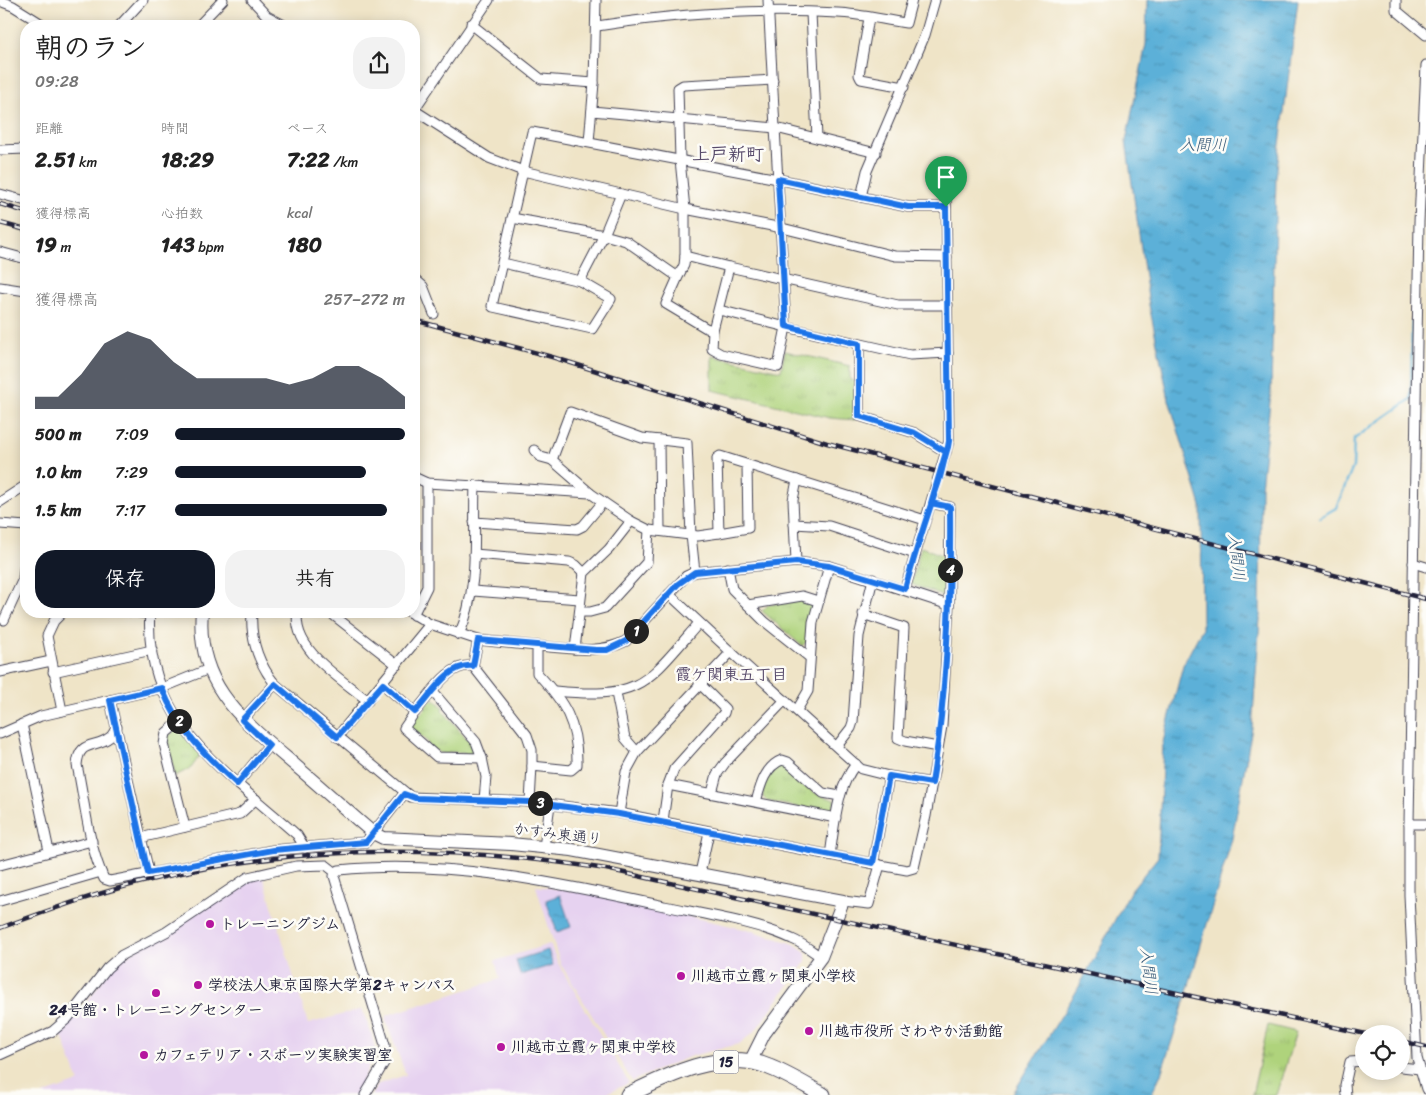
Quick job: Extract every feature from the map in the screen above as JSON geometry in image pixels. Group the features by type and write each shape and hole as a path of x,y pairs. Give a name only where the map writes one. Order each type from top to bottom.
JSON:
{"main road":[{"name":"15","path":"628,1095 691,1068 727,1062 750,1062 784,1074 823,1095"}],"street":[{"path":"125,20 143,0"},
{"path":"204,20 223,0"},
{"path":"253,0 267,16 275,20"},
{"path":"420,101 489,0"},
{"path":"589,142 597,26 596,0"},
{"path":"729,267 713,330 712,349 721,354 778,367 786,326 768,0"},
{"path":"597,26 695,14 769,13 839,13 906,23 912,0"},
{"path":"861,197 867,171 925,35 935,0"},
{"path":"1396,0 1396,10 1426,35"},
{"path":"0,1 13,6 35,20"},
{"path":"812,13 817,138"},
{"path":"869,18 859,76 861,79 904,87"},
{"path":"471,24 541,79 594,83"},
{"path":"1426,65 1408,824 1408,895 1416,1028 1420,1070 1426,1088"},
{"path":"713,330 706,328 666,304 684,265 685,256 685,209 680,160 678,88 683,85 773,80"},
{"path":"592,111 776,128 876,153"},
{"path":"420,114 489,158 523,171 685,209 782,228 895,256 947,257"},
{"path":"503,263 580,281 611,298 592,329 493,307 532,132 778,179 908,207 946,207"},
{"path":"0,150 20,148"},
{"path":"905,589 950,435 946,188"},
{"path":"0,194 20,199"},
{"path":"580,281 604,235 621,194"},
{"path":"512,218 604,235 626,242 678,277"},
{"path":"0,252 20,257"},
{"path":"685,256 898,305 948,305"},
{"path":"420,283 423,286 434,314"},
{"path":"0,287 20,290"},
{"path":"719,310 910,355 948,353"},
{"path":"859,344 859,416 915,433 946,452"},
{"path":"552,460 570,412 642,438 687,443 690,535 695,572"},
{"path":"660,440 660,531"},
{"path":"534,450 541,457 552,460 590,493 631,521 649,530 690,535 748,528 747,465"},
{"path":"718,533 717,458 720,456 925,520"},
{"path":"420,480 427,483 475,484 590,493"},
{"path":"796,562 793,500 798,480"},
{"path":"420,598 427,587 427,483"},
{"path":"459,634 466,618 473,591 475,484"},
{"path":"0,502 20,489"},
{"path":"474,522 522,523 577,529 583,526 603,502"},
{"path":"251,618 250,629 256,648 264,670 275,684 404,794 415,798 530,802 619,814 663,821 709,832 907,870 914,868 932,783 945,686 950,605 950,507 931,503"},
{"path":"575,649 584,573 609,549 631,521"},
{"path":"0,524 20,526"},
{"path":"794,524 829,526 915,554"},
{"path":"580,612 590,612 605,608 647,562 649,530"},
{"path":"474,554 569,562 576,564 584,573"},
{"path":"419,618 430,624 478,640 607,650 626,641 686,576 695,572 796,562 829,566 873,578 950,605"},
{"path":"1413,563 1426,567"},
{"path":"797,710 808,691 813,622 829,566"},
{"path":"728,568 732,589 809,657"},
{"path":"837,746 851,728 853,722 859,636 873,578"},
{"path":"4,620 20,585"},
{"path":"473,591 580,599"},
{"path":"669,594 730,652 856,764 867,771 932,783"},
{"path":"748,605 802,596 818,601"},
{"path":"863,614 904,628 898,738 938,748"},
{"path":"57,618 47,636 62,711"},
{"path":"150,618 152,650 162,688 179,722 203,753 297,835 305,848"},
{"name":"かすみ東通り","path":"201,618 200,633 209,669 222,695 242,720 269,745 373,833 391,840 471,842 572,850 843,901"},
{"path":"298,618 300,637 312,654 368,701"},
{"path":"337,618 397,665"},
{"path":"554,691 587,694 616,693 629,689 648,680 699,623"},
{"path":"337,737 383,684 430,624"},
{"path":"473,666 478,640"},
{"path":"532,766 571,770 577,765 577,742 572,719 554,691 536,669 537,646"},
{"path":"54,672 152,650"},
{"path":"619,814 626,772 637,752 730,652"},
{"path":"0,672 51,661"},
{"path":"482,758 446,758 432,754 404,728 415,712 454,669 465,665 473,666 527,735 532,750 530,802"},
{"path":"0,734 41,716 162,688 209,669"},
{"path":"663,821 668,785 681,759 724,713 725,709 722,704 700,683"},
{"path":"242,720 275,684"},
{"path":"383,684 415,712"},
{"path":"433,692 476,742 486,777 484,800"},
{"path":"616,693 625,738 637,752"},
{"path":"110,700 148,873"},
{"path":"712,793 717,774 725,762 785,700"},
{"path":"179,722 166,732 164,744 185,827"},
{"path":"22,724 49,851"},
{"path":"117,727 110,737 86,745 78,756 77,765 92,841 104,879 110,881 226,858 366,842 404,794"},
{"path":"237,784 269,745"},
{"path":"756,802 767,773 777,762 782,760 788,762 823,793 840,796"},
{"path":"830,855 840,796 846,777 856,764"},
{"path":"750,1062 764,1034 821,957 843,901 869,904 877,864 889,776"},
{"path":"668,785 836,818"},
{"path":"140,838 240,814 256,799"},
{"path":"544,847 550,805"},
{"path":"1408,824 1426,824"},
{"path":"700,873 709,832"},
{"path":"0,865 92,841"},
{"path":"0,1055 53,1031 68,1018 107,968 122,954 166,932 248,877 296,866 326,865 335,872 364,867 524,877 709,915 763,929 792,939 821,957"},
{"path":"0,901 101,872"},
{"path":"335,872 334,876 385,1045 384,1063 364,1095"},
{"path":"1416,1028 1426,1030"},
{"path":"1346,1095 1345,1085 1350,1062 1355,1062"},
{"path":"1410,1068 1420,1070"}],"shaded area":[{"name":"学校法人東京国際大学第2キャンパス","path":"263,876 308,1024 362,1009 372,1035 375,1051 357,1095 42,1095 79,1082 60,1031 87,1002 110,969 124,957 252,878"},
{"name":"川越市立霞ヶ関東小学校","path":"536,886 582,892 753,931 794,944 806,952 806,961 755,1031 739,1044 691,1056 632,1081 560,963"},
{"name":"川越市立霞ヶ関東中学校","path":"550,944 559,965 629,1083 603,1095 371,1095 378,1084 406,1075 385,1019 388,1015 500,979 495,961"}],"green space":[{"path":"785,351 850,366 850,380 854,381 855,420 830,418 712,390 712,356 781,371"},
{"path":"921,547 947,557 945,597 911,584"},
{"path":"807,600 812,604 807,641 802,646 762,611 768,605"},
{"path":"431,700 436,701 443,707 442,710 467,739 470,738 475,752 466,755 464,752 449,752 447,755 428,746 428,742 415,731 412,732 408,725 426,709 425,706"},
{"path":"176,730 180,731 201,754 191,768 175,776 167,740 168,736"},
{"path":"782,763 814,792 835,801 832,811 828,813 767,801 763,797 764,787 771,773"},
{"path":"1268,1025 1296,1032 1276,1095 1252,1095"}],"water":[{"name":"入間川","path":"1147,0 1298,0 1276,177 1271,392 1261,488 1260,619 1252,728 1232,839 1180,1016 1161,1074 1151,1095 1012,1095 1076,992 1131,890 1158,857 1163,742 1183,665 1202,629 1201,506 1169,400 1149,305 1126,141 1146,44"},
{"path":"560,895 571,927 557,932 546,900"},
{"path":"548,950 553,965 520,975 516,960"}],"waterway":[{"path":"1320,517 1336,508 1353,467 1354,439 1411,399 1412,321"}],"railway":[{"path":"0,204 20,210"},
{"path":"0,223 20,228"},
{"path":"420,322 552,357 827,443 1426,599"},
{"path":"0,928 119,888 214,867 326,854 382,852 494,856 606,869 1355,1032"},
{"path":"1410,1043 1426,1047"}],"place":[{"name":"トレーニングジム","path":"210,924"},
{"name":"川越市立霞ヶ関東小学校","path":"681,976"},
{"name":"学校法人東京国際大学第2キャンパス","path":"198,985"},
{"name":"24号館・トレーニングセンター","path":"156,993"},
{"name":"川越市役所 さわやか活動館","path":"809,1031"},
{"name":"川越市立霞ヶ関東中学校","path":"501,1047"},
{"name":"カフェテリア・スポーツ実験実習室","path":"144,1055"}],"district":[{"name":"上戸新町","path":"728,154"},
{"name":"霞ケ関東五丁目","path":"731,674"}],"route":[{"path":"946,207 926,209 908,207 778,179 786,326 859,344 859,416 862,419 915,433 946,452 931,503 950,507 950,592 945,691 942,726 932,783 889,776 873,863 619,814 530,802 415,798 404,794 366,842 273,850 148,873 110,700 162,688 179,722 203,753 237,784 269,745 242,720 275,684 337,737 383,684 415,712 454,669 465,665 473,666 478,640 575,649 607,650 616,647 634,634 686,576 695,572 796,562 829,566 905,589 925,520 931,503 938,484 948,447 950,435 946,207"}]}
